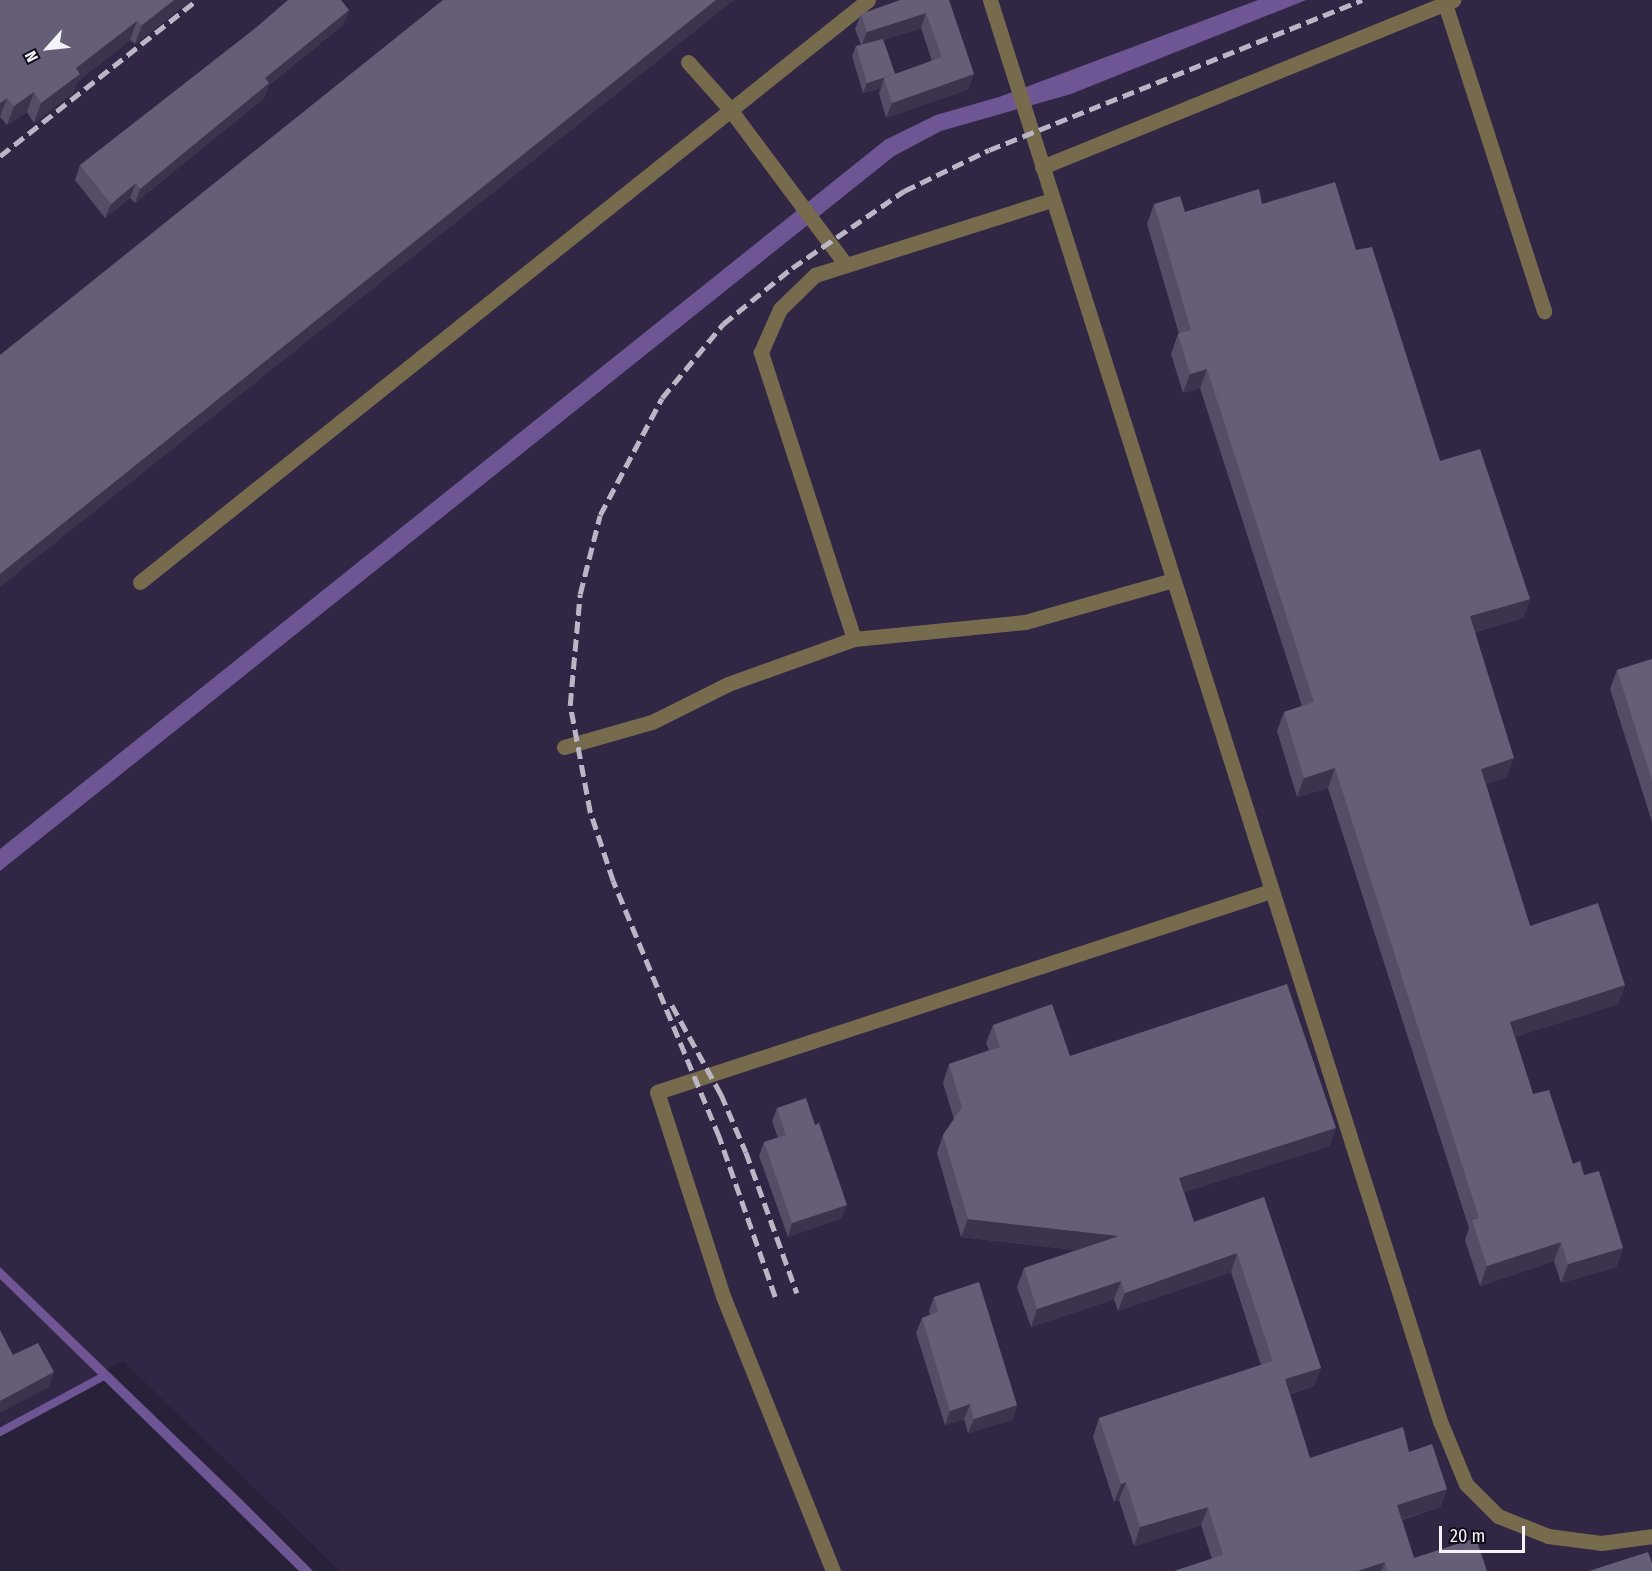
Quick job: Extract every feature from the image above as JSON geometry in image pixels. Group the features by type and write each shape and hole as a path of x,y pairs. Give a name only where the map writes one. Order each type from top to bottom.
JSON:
{"lane":[{"path":"140,582 729,108 868,0"},
{"path":"990,0 1440,1421 1466,1484 1498,1516 1548,1536 1601,1543 1652,1536"},
{"path":"1042,167 1449,2 1544,311"},
{"path":"688,62 729,108 846,265"},
{"path":"854,639 761,352 780,309 815,275 1052,200"},
{"path":"564,747 652,722 728,684 854,639 1025,622 1173,580"},
{"path":"833,1571 723,1296 657,1092 1271,891"}],"shaded area":[{"path":"0,0 1652,0 1652,1571 340,1571 123,1361 0,1428"},
{"path":"1258,0 1306,0 1071,94 941,131 894,156 0,871 0,849 885,140 936,115 999,97"},
{"path":"0,1267 313,1571 299,1571 0,1279"}],"building":[{"path":"0,0 174,0 142,25 137,21 76,68 80,74 41,103 34,92 14,106 7,98 0,103"},
{"path":"288,0 341,0 349,10 265,78 269,83 140,189 136,183 111,204 80,165"},
{"path":"443,0 716,0 0,574 0,355"},
{"path":"900,0 949,0 974,74 892,103 884,78 942,57 926,13 867,32 861,14"},
{"path":"883,39 895,74 867,83 856,46"},
{"path":"1335,182 1356,250 1372,247 1440,461 1480,449 1530,599 1470,616 1514,758 1481,769 1530,926 1598,903 1625,985 1510,1022 1533,1094 1549,1090 1573,1164 1580,1161 1584,1175 1599,1171 1623,1248 1568,1264 1561,1242 1487,1266 1472,1220 1479,1218 1335,768 1304,778 1284,712 1314,702 1207,369 1190,374 1178,334 1191,330 1154,204 1180,196 1185,212 1259,189 1262,204"},
{"path":"1652,659 1652,780 1617,670"},
{"path":"1287,984 1336,1128 1179,1178 1194,1222 1264,1197 1321,1368 1285,1379 1310,1458 1403,1427 1409,1452 1432,1444 1447,1489 1397,1505 1414,1558 1476,1538 1487,1571 1388,1571 1385,1562 1357,1571 1174,1571 1223,1555 1208,1507 1140,1527 1126,1482 1121,1484 1099,1418 1273,1361 1237,1253 1125,1293 1121,1281 1037,1309 1024,1268 1119,1236 968,1219 943,1135 962,1107 949,1064 1000,1047 993,1025 1052,1004 1070,1056"},
{"path":"806,1098 815,1125 819,1123 847,1205 792,1223 764,1142 786,1135 777,1108"},
{"path":"979,1282 1017,1405 974,1419 970,1404 950,1411 922,1318 938,1312 934,1297"},
{"path":"0,1330 13,1355 38,1343 54,1372 0,1401"},
{"path":"1648,1552 1652,1571 1589,1571"}],"waterway":[{"path":"0,1432 104,1376"}],"railway":[{"path":"0,156 197,0"},
{"path":"775,1297 719,1137 613,881 590,812 570,705 580,594 600,515 662,398 723,324 792,268 904,191 989,150 1362,0"},
{"path":"672,1005 721,1094 746,1152 797,1293"}]}
